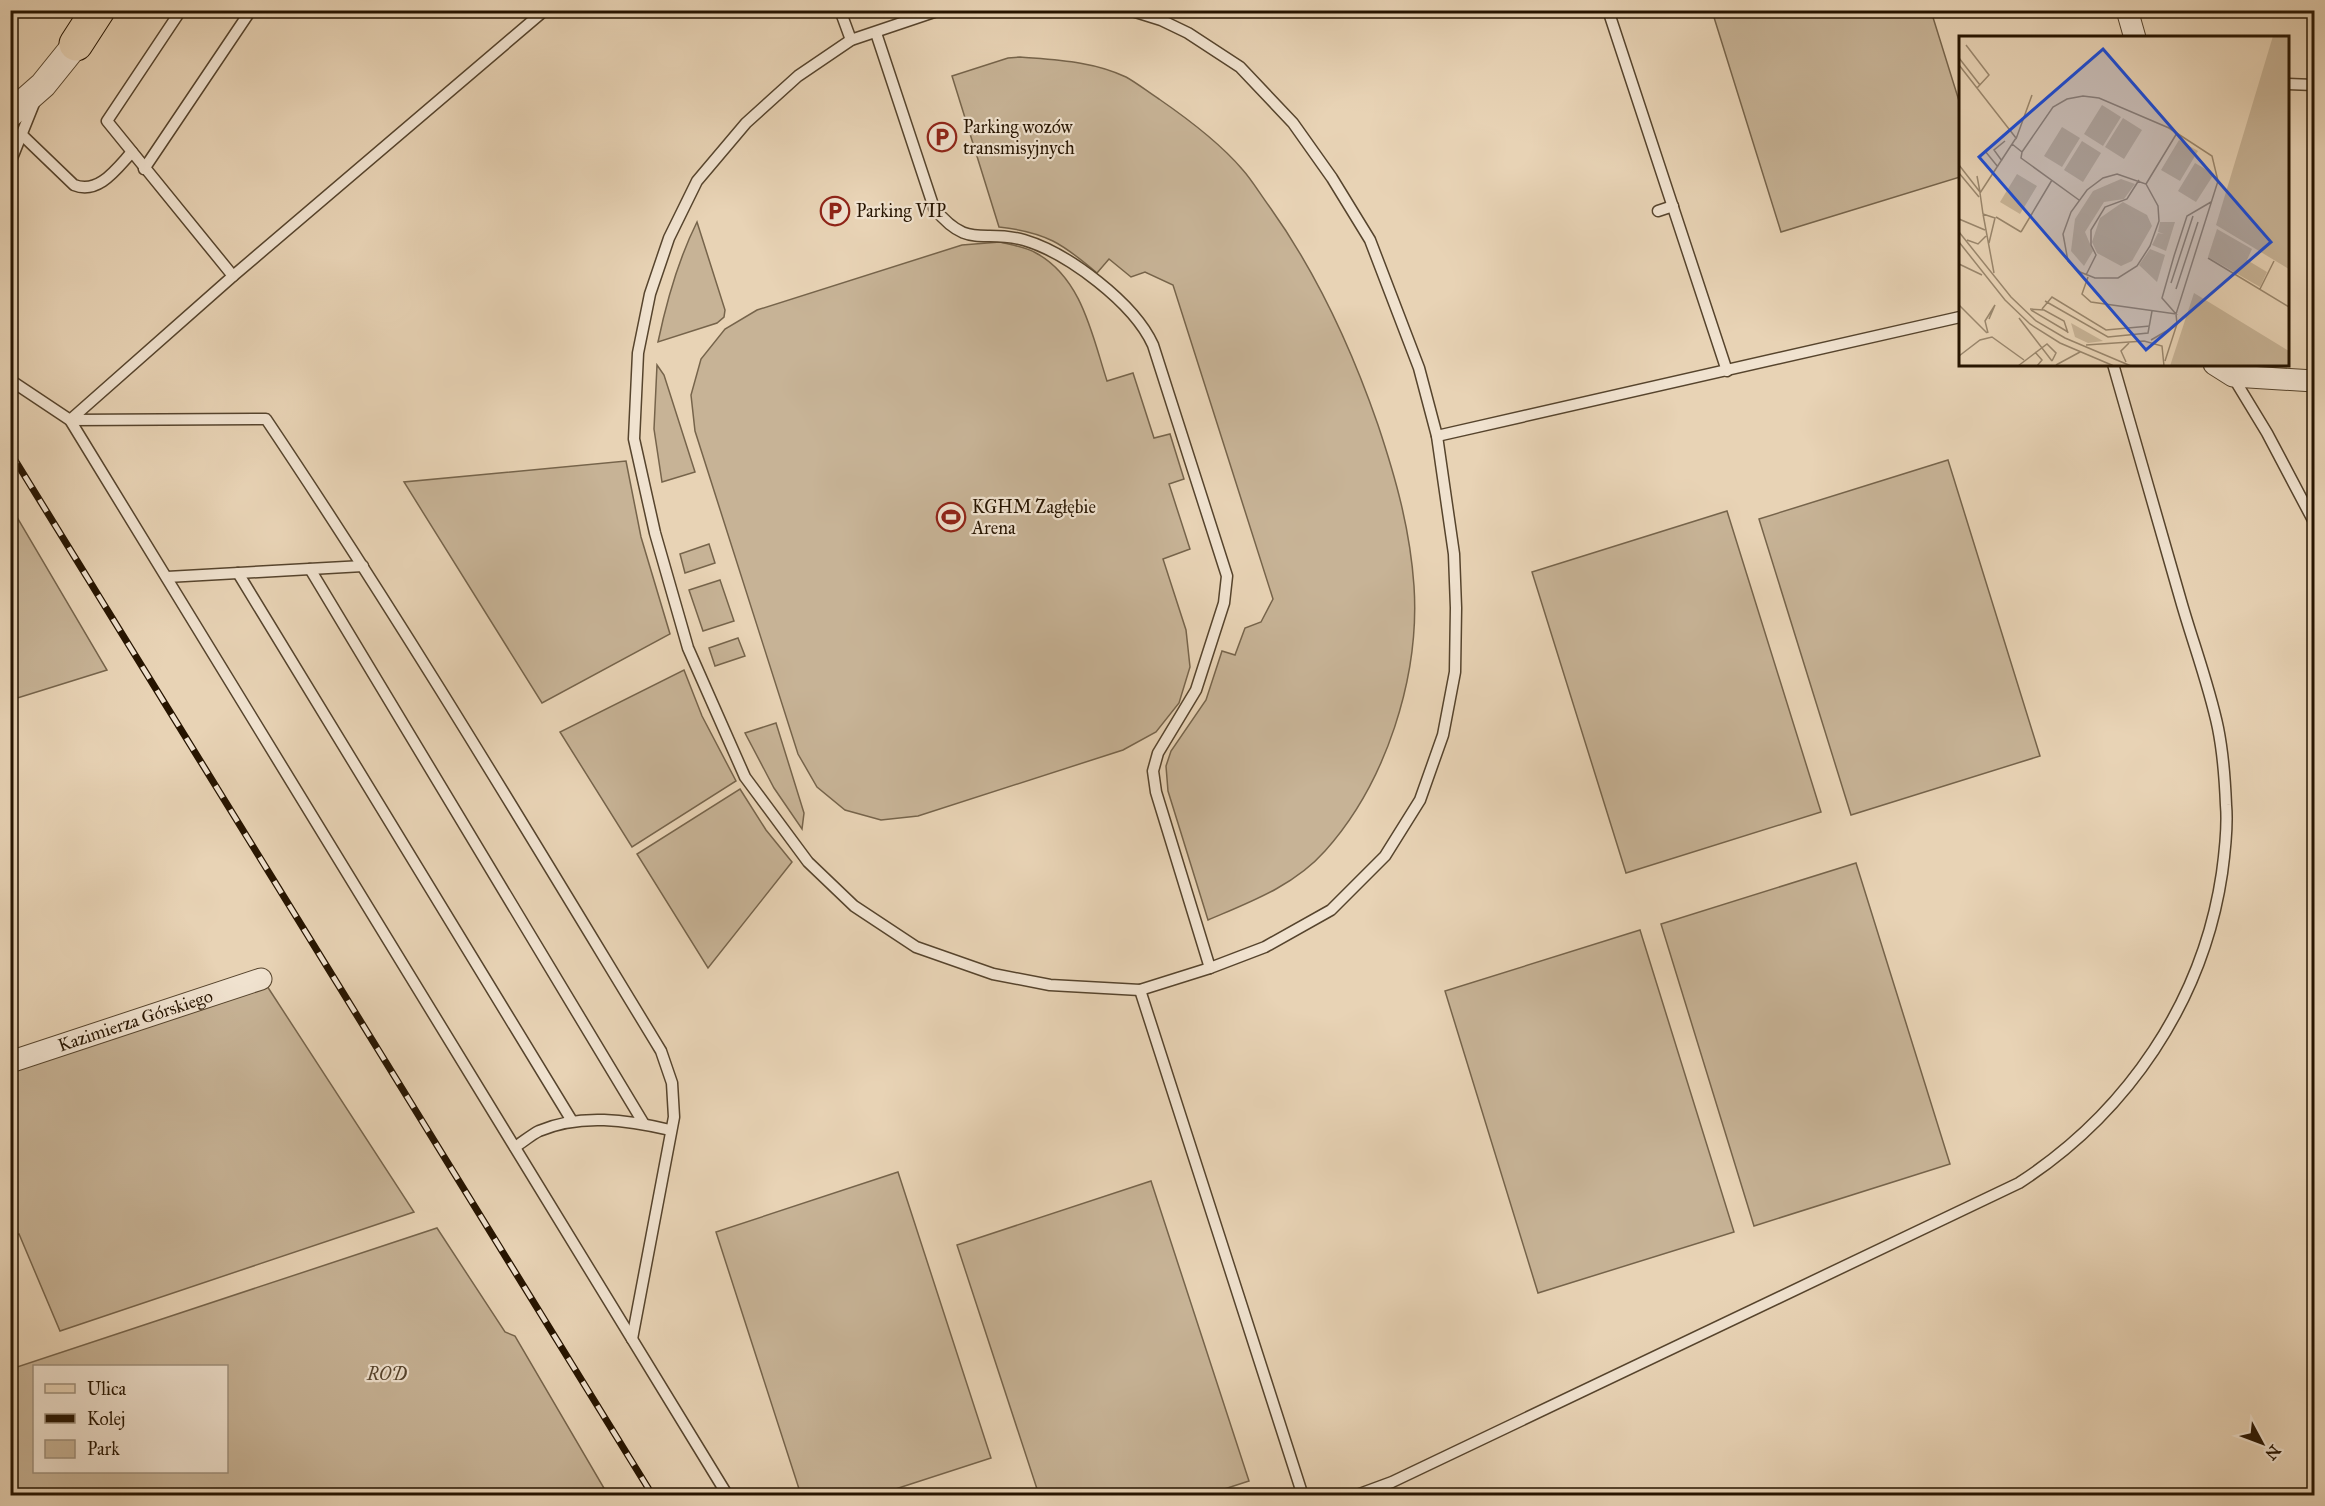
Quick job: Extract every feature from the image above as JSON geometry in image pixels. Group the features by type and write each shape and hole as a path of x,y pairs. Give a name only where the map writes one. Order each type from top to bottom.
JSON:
{"main road":[{"path":"75,44 98,10"}],"street":[{"path":"2127,10 2134,36"},
{"path":"16,124 39,89 75,44"},
{"path":"2231,370 2314,381"},
{"name":"Kazimierza Górskiego","path":"10,1062 261,979"}],"lane":[{"path":"181,10 107,120 144,169 233,276"},
{"path":"144,169 251,10"},
{"path":"70,420 233,276 545,10"},
{"path":"840,10 851,40"},
{"path":"940,10 851,40 798,76 746,123 697,182 669,238 650,294 638,352 634,439 655,533 688,648 745,777 808,862 855,906 916,947 993,974 1050,985 1140,990 1266,947 1331,910 1385,856 1420,800 1443,735 1455,672 1454,554 1437,435 1419,368 1370,240 1332,178 1293,123 1240,68 1188,33 1161,20 1129,10"},
{"path":"1608,10 1727,371"},
{"path":"876,33 934,208 948,225 965,234 1022,239 1055,253 1090,276 1129,309 1146,330 1153,345 1227,576 1224,603 1196,690 1164,742 1153,771 1155,792 1210,968"},
{"path":"2289,84 2314,85"},
{"path":"16,124 74,185 81,188 100,183 111,175 132,152"},
{"path":"10,162 16,124"},
{"path":"1658,212 1673,206"},
{"path":"1437,435 1959,317"},
{"path":"1354,1496 1392,1482 2019,1184 2046,1166 2098,1119 2124,1092 2147,1060 2173,1020 2202,957 2219,888 2224,853 2226,808 2218,728 2114,366"},
{"path":"2231,370 2314,522"},
{"path":"10,380 70,420 728,1496"},
{"path":"70,420 266,419 363,566 661,1051 672,1083 674,1117 633,1339"},
{"path":"167,577 363,566"},
{"path":"310,569 644,1124"},
{"path":"238,573 572,1121"},
{"path":"1140,990 1303,1496"},
{"path":"515,1147 539,1131 572,1121 611,1120 670,1130"}],"green space":[{"path":"1712,11 1931,11 1959,101 1959,177 1781,232"},
{"path":"1020,57 1087,64 1126,77 1203,131 1246,173 1302,258 1344,339 1378,425 1406,524 1414,586 1411,656 1405,692 1382,761 1347,824 1313,863 1271,892 1208,920 1168,791 1166,766 1171,751 1206,700 1222,651 1235,655 1245,628 1261,622 1273,599 1173,285 1145,272 1131,277 1109,259 1097,273 1074,254 1053,241 1029,232 999,227 952,76 1008,58"},
{"path":"697,222 725,310 724,317 717,323 658,342 674,280"},
{"name":"KGHM Zagłębie Arena","path":"1000,242 1036,253 1052,264 1064,277 1075,292 1083,309 1107,381 1133,373 1154,438 1170,434 1184,479 1169,484 1190,549 1163,559 1186,630 1190,667 1179,703 1156,732 1123,750 918,816 881,820 845,810 817,787 798,754 695,431 691,395 701,359 725,329 757,310 962,245"},
{"path":"657,365 664,375 695,472 662,482 654,429"},
{"path":"1948,460 2040,756 1851,815 1759,519"},
{"path":"626,461 641,537 670,634 542,703 404,482"},
{"path":"11,507 107,670 10,700"},
{"path":"1727,511 1821,812 1626,873 1532,572"},
{"path":"709,544 715,563 685,573 680,554"},
{"path":"720,580 734,621 703,631 689,590"},
{"path":"738,638 745,656 715,666 709,648"},
{"path":"684,670 702,716 736,781 632,847 560,732"},
{"path":"776,723 804,813 802,829 774,788 745,733"},
{"path":"740,789 766,830 792,862 708,968 637,854"},
{"path":"1856,863 1950,1164 1754,1226 1661,924"},
{"path":"1640,930 1734,1232 1538,1293 1445,991"},
{"path":"267,986 414,1212 60,1331 19,1234 11,1237 10,1072"},
{"path":"898,1172 991,1458 877,1495 801,1495 716,1232"},
{"path":"1151,1181 1249,1481 1206,1495 1039,1495 957,1245"},
{"name":"ROD","path":"437,1228 505,1332 515,1336 608,1495 11,1495 11,1369"}],"railway":[{"path":"10,452 653,1496"}],"place":[{"name":"Parking wozów transmisyjnych","path":"942,137"},
{"name":"Parking VIP","path":"835,211"},
{"name":"KGHM Zagłębie Arena","path":"951,517"}]}
